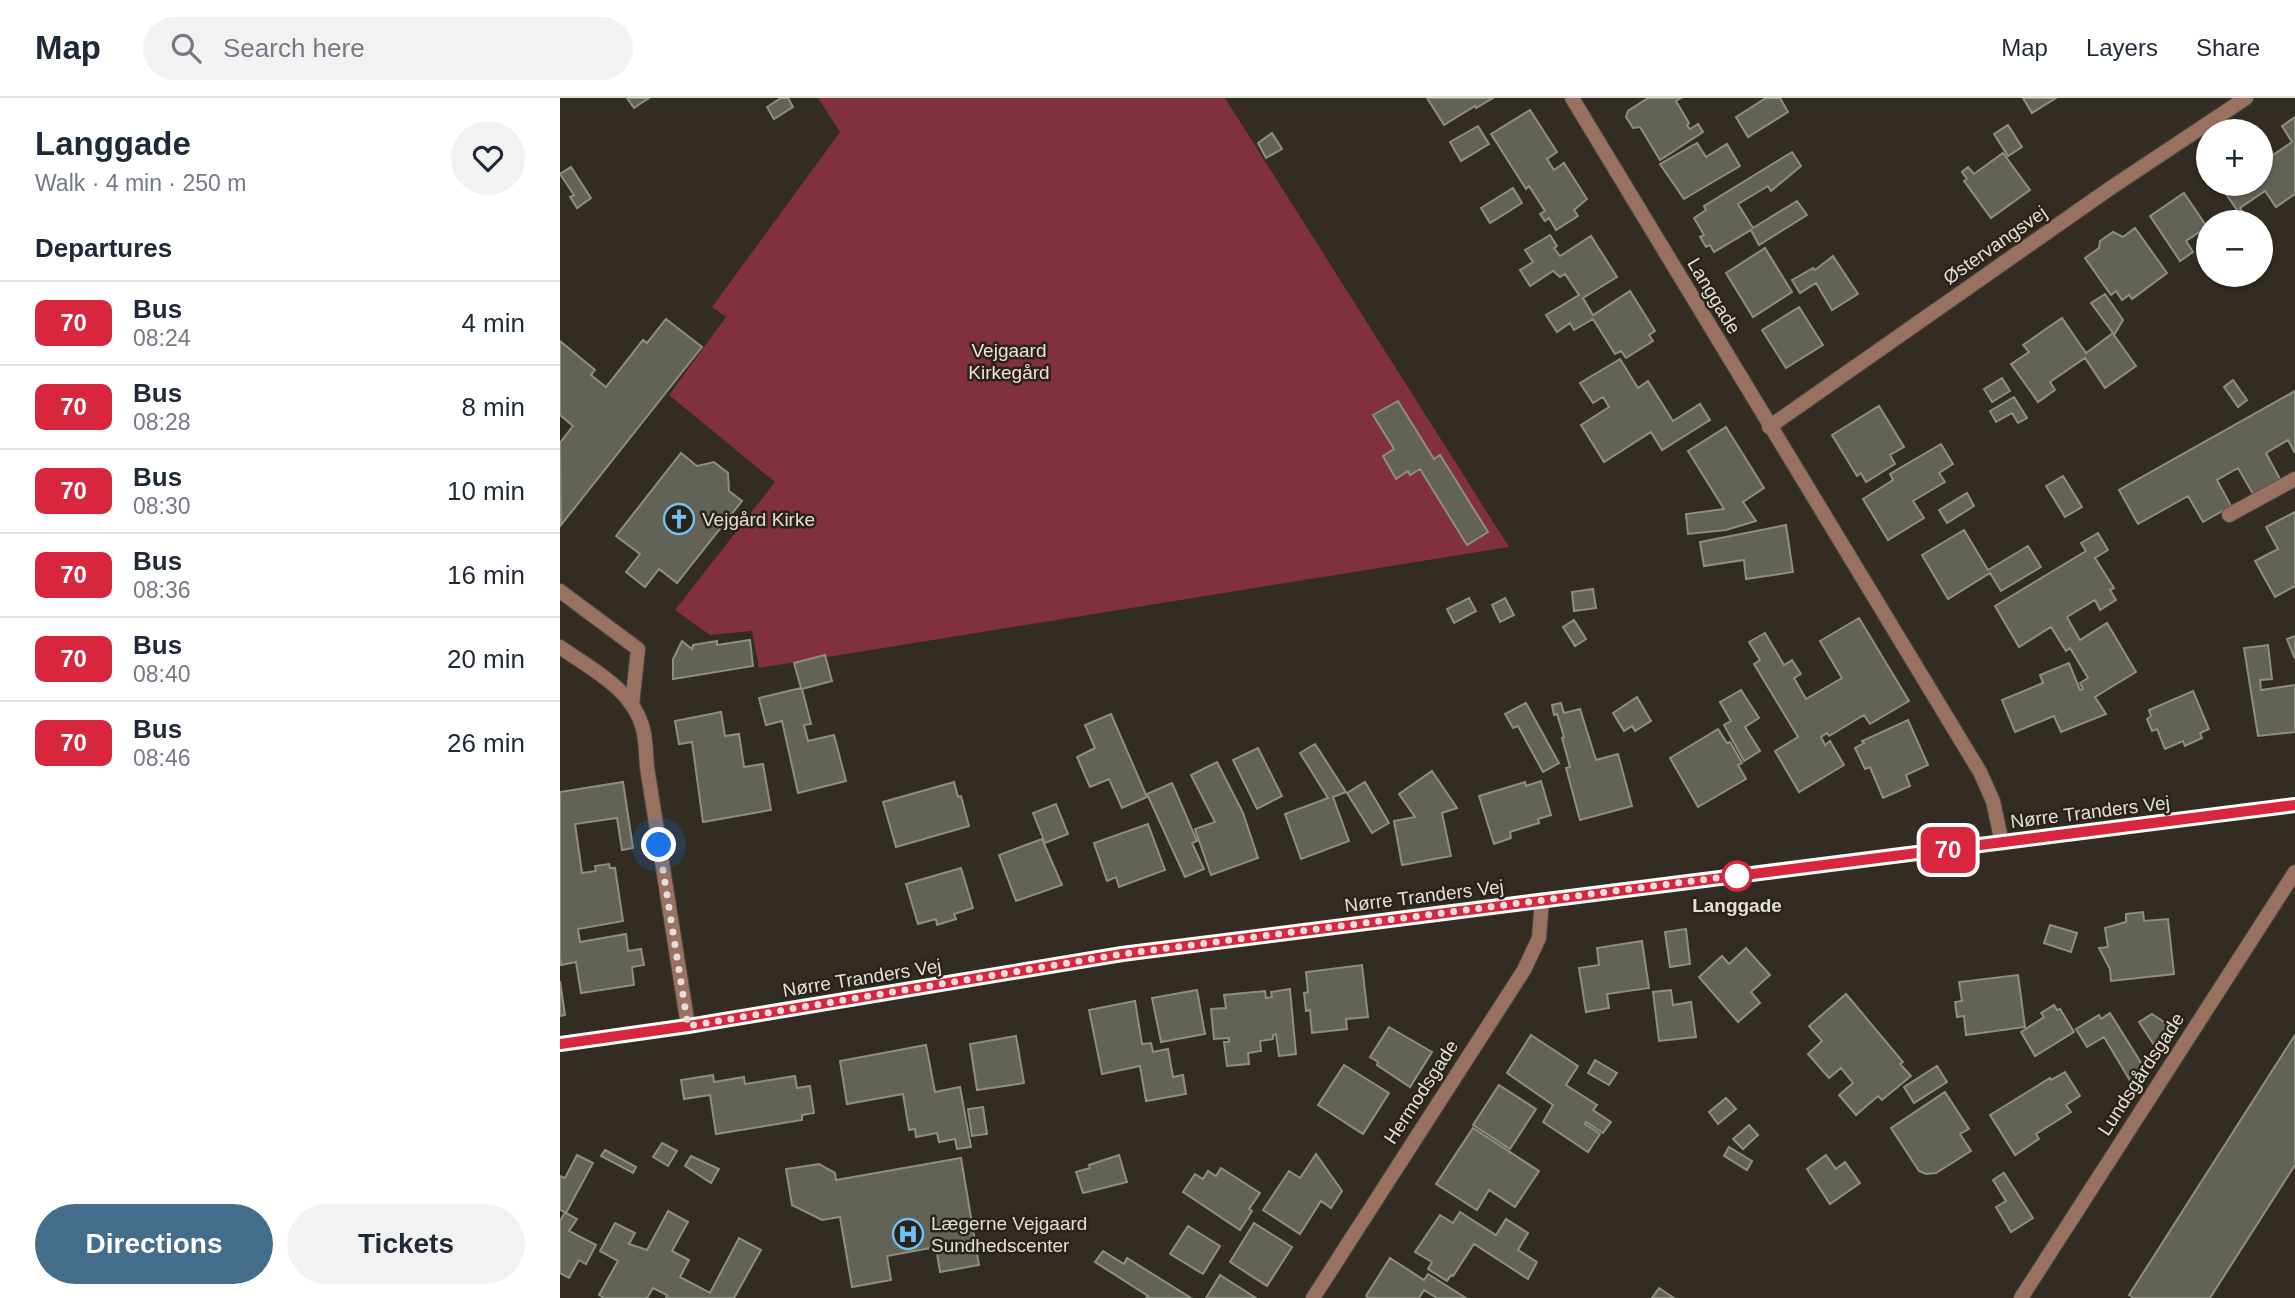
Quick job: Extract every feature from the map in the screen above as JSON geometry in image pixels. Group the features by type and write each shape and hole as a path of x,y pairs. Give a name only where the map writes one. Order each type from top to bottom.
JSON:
{"street":[{"name":"Langgade","path":"1572,98 1980,772 1993,801 2002,843"},
{"name":"Østervangsvej","path":"1769,427 2229,103 2246,98"},
{"path":"2230,515 2295,479"},
{"path":"560,591 638,649 632,705"},
{"path":"560,647 614,684 632,705 643,729 688,1026"},
{"name":"Nørre Tranders Vej","path":"560,1044 688,1026 1122,954 2295,805"},
{"name":"Lundsgårdsgade","path":"2021,1298 2295,872"},
{"name":"Hermodsgade","path":"1313,1298 1524,970 1539,938 1542,900"}],"green space":[{"name":"Vejgaard Kirkegård","path":"818,98 1225,98 1509,547 759,668 752,631 710,635 675,610 775,482 669,395 726,317 712,307 840,132"}],"building":[{"path":"627,98 649,98 634,108"},
{"path":"781,98 788,98 793,107 774,119 767,107"},
{"path":"1427,98 1493,98 1444,125"},
{"path":"1648,98 1681,98 1676,101 1689,123 1687,125 1690,129 1698,124 1703,132 1660,160 1640,127 1633,128 1626,117 1628,111"},
{"path":"1766,98 1780,98 1788,112 1748,137 1736,117"},
{"path":"2023,98 2056,98 2032,113"},
{"path":"1530,110 1557,152 1547,159 1554,170 1564,163 1587,199 1574,210 1578,216 1556,230 1549,218 1545,221 1540,214 1545,211 1529,186 1526,189 1491,134"},
{"path":"2295,117 2295,194 2276,207 2268,196 2273,196 2273,155 2292,142 2282,126"},
{"path":"2008,125 2022,147 2008,156 1994,134"},
{"path":"1478,126 1489,144 1461,161 1450,142"},
{"path":"1272,133 1282,149 1266,158 1258,143"},
{"path":"1697,143 1706,157 1727,144 1740,166 1684,199 1660,164"},
{"path":"1792,152 1801,166 1771,191 1768,186 1738,204 1753,228 1797,201 1807,215 1759,245 1751,230 1714,252 1710,245 1706,247 1700,237 1704,235 1694,218 1706,210 1704,206"},
{"path":"2003,153 2030,190 1991,218 1964,181 1967,179 1962,172 1968,167 1974,174"},
{"path":"571,167 591,198 577,208 570,197 574,195 560,174"},
{"path":"1513,188 1522,203 1490,223 1481,208"},
{"path":"2184,193 2196,211 2196,234 2186,241 2193,252 2180,261 2150,216"},
{"path":"2227,196 2258,196 2240,208 2241,210 2237,210"},
{"path":"2135,228 2167,273 2132,299 2129,295 2122,300 2116,291 2111,295 2085,258 2099,248 2100,241 2113,232 2123,237"},
{"path":"1550,235 1560,256 1591,236 1617,277 1583,298 1593,315 1630,291 1655,331 1649,335 1653,341 1626,358 1621,351 1615,354 1593,319 1574,330 1570,323 1557,332 1546,315 1579,295 1565,274 1560,277 1553,271 1530,286 1520,270 1533,262 1525,250"},
{"path":"1765,248 1792,292 1753,317 1726,273"},
{"path":"1833,256 1858,294 1832,310 1816,283 1800,293 1792,280 1813,268 1815,270"},
{"path":"2105,294 2123,320 2114,335 2136,366 2105,388 2085,358 2050,382 2055,390 2038,402 2011,364 2029,352 2023,345 2062,318 2086,353 2113,333 2091,303"},
{"path":"1799,307 1823,345 1786,368 1762,330"},
{"path":"666,319 702,347 561,525 560,443 573,426 560,415 560,341 595,370 591,375 606,387 643,340 647,343"},
{"path":"1620,359 1638,388 1648,381 1673,421 1700,404 1710,420 1662,450 1651,432 1604,462 1581,425 1609,407 1603,397 1593,403 1580,383"},
{"path":"2002,378 2010,391 1992,402 1984,389"},
{"path":"2233,380 2247,400 2238,407 2224,387"},
{"path":"2295,391 2295,453 2288,440 2266,453 2280,479 2253,494 2238,468 2217,480 2231,506 2203,522 2188,496 2138,524 2119,490"},
{"path":"2014,397 2027,418 2018,423 2012,413 1996,422 1990,411"},
{"path":"1398,401 1434,459 1440,455 1488,532 1467,545 1420,469 1410,475 1408,471 1396,479 1383,456 1394,449 1373,415"},
{"path":"1879,406 1904,447 1890,455 1895,464 1866,482 1861,473 1857,476 1832,435"},
{"path":"1726,427 1764,488 1743,502 1756,521 1726,530 1688,534 1686,514 1724,509 1688,451"},
{"path":"1941,444 1953,464 1939,473 1945,482 1913,501 1924,518 1888,540 1863,499 1893,480 1890,474"},
{"name":"Vejgård Kirke","path":"681,453 697,466 714,462 728,473 729,491 742,501 677,583 659,569 645,587 626,572 640,554 616,536"},
{"path":"2063,476 2082,507 2065,517 2046,486"},
{"path":"1967,493 1974,506 1947,523 1939,510"},
{"path":"2295,512 2295,586 2275,597 2255,561 2278,549 2266,527"},
{"path":"1786,525 1793,572 1746,579 1744,560 1704,566 1700,542"},
{"path":"1964,530 1988,570 2028,546 2041,567 2001,591 1990,573 1948,599 1922,555"},
{"path":"2098,533 2108,550 2095,558 2114,588 2110,590 2116,600 2100,610 2095,600 2067,617 2080,640 2107,623 2136,672 2095,697 2106,714 2061,732 2054,716 2015,732 2002,700 2043,683 2040,675 2069,663 2080,690 2083,689 2080,683 2088,678 2070,648 2066,651 2051,627 2019,647 1995,606 2086,551 2081,543"},
{"path":"1593,589 1596,608 1574,611 1572,592"},
{"path":"1469,598 1476,611 1454,623 1447,609"},
{"path":"1505,598 1514,615 1500,622 1492,605"},
{"path":"1859,618 1909,701 1870,724 1864,715 1829,736 1827,733 1821,737 1825,745 1830,741 1844,765 1799,792 1775,751 1798,737 1754,664 1760,660 1749,642 1765,633 1784,665 1792,660 1801,674 1794,678 1806,699 1842,678 1820,641"},
{"path":"1574,620 1586,639 1575,646 1563,627"},
{"path":"2295,636 2295,659 2287,639"},
{"path":"750,640 753,666 673,679 673,659 682,641 692,649 693,645 717,641 717,645"},
{"path":"2268,645 2272,679 2260,680 2261,690 2295,685 2295,732 2258,736 2244,648"},
{"path":"825,655 832,681 802,689 811,724 804,725 808,741 834,735 846,781 798,793 782,721 766,725 759,698 801,688 794,663"},
{"path":"1741,690 1759,718 1745,727 1760,751 1744,761 1724,725 1731,721 1720,702"},
{"path":"2193,691 2209,729 2200,733 2202,738 2185,746 2183,741 2165,749 2157,729 2152,731 2147,719 2151,716 2149,710"},
{"path":"1637,697 1651,721 1635,731 1632,726 1624,731 1613,713"},
{"path":"1526,703 1559,763 1543,772 1518,726 1513,728 1505,714"},
{"path":"1561,703 1564,713 1580,709 1596,760 1618,754 1632,806 1580,820 1566,768 1570,767 1562,738 1564,737 1552,705"},
{"path":"721,712 725,736 739,734 744,767 763,764 771,810 703,822 692,742 679,744 675,721"},
{"path":"1111,714 1147,797 1122,808 1109,779 1090,787 1077,757 1095,748 1085,725"},
{"path":"1908,720 1928,765 1906,775 1910,786 1883,798 1870,767 1865,769 1855,748 1864,743 1862,741"},
{"path":"1718,729 1727,743 1730,742 1742,763 1738,765 1746,779 1698,807 1670,758"},
{"path":"1315,744 1346,792 1333,797 1349,841 1301,859 1285,814 1328,798 1300,753"},
{"path":"1258,748 1282,796 1257,809 1233,760"},
{"path":"1217,762 1243,813 1258,858 1211,875 1195,829 1215,822 1191,775"},
{"path":"1432,771 1457,808 1442,813 1451,856 1402,865 1394,821 1415,817 1399,794"},
{"path":"1541,781 1551,815 1538,819 1539,823 1510,832 1511,838 1494,844 1479,796 1525,782 1526,786"},
{"path":"623,782 633,848 622,850 617,818 575,824 582,873 596,871 595,866 609,864 610,868 615,868 623,921 578,929 580,942 626,934 628,951 641,949 644,965 632,967 634,985 581,993 576,962 561,965 560,956 560,792"},
{"path":"954,782 958,797 961,796 969,826 896,847 883,802"},
{"path":"1365,782 1389,823 1372,833 1347,793"},
{"path":"1172,783 1197,841 1192,843 1204,869 1185,877 1147,794"},
{"path":"1056,804 1068,834 1045,843 1033,813"},
{"path":"1148,824 1165,870 1119,887 1116,877 1107,881 1094,843"},
{"path":"1042,839 1062,885 1016,901 999,855"},
{"path":"961,868 973,908 954,914 956,919 937,925 936,919 918,924 906,884"},
{"path":"2143,912 2144,921 2168,919 2174,974 2111,981 2110,969 2099,948 2108,947 2105,928 2126,922 2126,914"},
{"path":"2050,925 2077,933 2071,952 2044,943"},
{"path":"1686,929 1690,964 1670,967 1665,932"},
{"path":"1642,941 1649,988 1607,994 1609,1008 1586,1012 1579,968 1599,965 1597,948"},
{"path":"1746,948 1770,975 1751,992 1760,1003 1738,1022 1699,977 1722,956 1729,964"},
{"path":"1362,965 1368,1017 1346,1019 1347,1029 1312,1033 1310,1010 1306,1011 1304,993 1308,992 1306,972"},
{"path":"2018,975 2025,1027 1966,1035 1964,1016 1957,1017 1955,1002 1962,1001 1959,982"},
{"path":"560,981 565,1015 560,1016"},
{"path":"1290,989 1296,1054 1279,1056 1276,1034 1273,1039 1260,1041 1261,1051 1248,1053 1249,1064 1227,1066 1224,1042 1229,1042 1229,1038 1214,1039 1211,1009 1226,1008 1224,995 1265,991 1266,998 1272,997 1271,992"},
{"path":"1197,990 1205,1034 1161,1042 1152,998"},
{"path":"1671,990 1673,1005 1691,1002 1696,1037 1659,1041 1653,992"},
{"path":"1846,994 1903,1062 1900,1064 1911,1076 1882,1100 1878,1096 1856,1115 1839,1095 1853,1083 1841,1068 1829,1078 1808,1054 1822,1041 1809,1026"},
{"path":"1135,1001 1142,1044 1151,1043 1153,1052 1168,1049 1173,1077 1183,1075 1186,1094 1146,1101 1140,1066 1102,1074 1089,1010"},
{"path":"2054,1005 2057,1010 2060,1009 2074,1032 2035,1056 2021,1032 2044,1017 2041,1013"},
{"path":"2110,1013 2143,1066 2132,1084 2104,1037 2087,1047 2076,1029 2099,1015 2101,1019"},
{"path":"2152,1014 2170,1026 2156,1048 2139,1022"},
{"path":"1389,1027 1432,1052 1410,1087 1377,1065 1378,1062 1370,1057"},
{"path":"1531,1035 1578,1066 1566,1085 1597,1105 1593,1110 1611,1122 1603,1133 1586,1122 1585,1124 1600,1134 1588,1152 1543,1122 1553,1105 1507,1073"},
{"path":"2295,1035 2295,1165 2210,1298 2134,1298 2129,1295"},
{"path":"1016,1036 1024,1083 977,1090 970,1044"},
{"path":"926,1045 935,1092 960,1087 971,1147 957,1149 955,1139 939,1142 937,1133 916,1137 915,1129 909,1130 903,1094 847,1104 840,1061"},
{"path":"1595,1060 1617,1073 1609,1085 1588,1073"},
{"path":"1344,1065 1389,1093 1363,1134 1318,1105"},
{"path":"1937,1066 1947,1082 1914,1103 1904,1087"},
{"path":"2065,1072 2080,1096 2066,1105 2071,1112 2036,1134 2039,1139 2015,1155 1990,1115 2050,1078 2051,1080"},
{"path":"713,1075 714,1082 744,1077 745,1084 795,1076 797,1088 810,1086 814,1113 802,1115 802,1120 716,1134 710,1095 684,1099 681,1080"},
{"path":"1499,1085 1536,1109 1510,1149 1473,1125"},
{"path":"1945,1092 1969,1129 1960,1134 1971,1151 1936,1173 1926,1174 1919,1171 1891,1128"},
{"path":"1726,1098 1736,1109 1718,1124 1709,1112"},
{"path":"983,1107 987,1134 972,1136 968,1109"},
{"path":"1749,1125 1758,1135 1743,1149 1733,1139"},
{"path":"1473,1128 1539,1171 1515,1207 1489,1190 1477,1210 1436,1184"},
{"path":"662,1143 677,1151 668,1166 653,1157"},
{"path":"1729,1147 1752,1161 1747,1170 1724,1156"},
{"path":"605,1150 636,1167 633,1173 601,1156"},
{"path":"1316,1154 1342,1191 1331,1208 1321,1201 1300,1234 1263,1210 1289,1171 1300,1178"},
{"path":"577,1155 593,1163 566,1213 577,1219 569,1231 596,1245 586,1264 579,1260 569,1278 560,1273 560,1221 565,1212 560,1210 560,1176 565,1178"},
{"path":"1119,1155 1127,1182 1083,1193 1076,1172"},
{"path":"1826,1155 1836,1169 1845,1162 1860,1183 1830,1204 1807,1169"},
{"path":"691,1156 719,1169 711,1183 685,1166"},
{"name":"Lægerne Vejgaard Sundhedscenter","path":"961,1158 979,1265 940,1272 936,1247 887,1256 891,1280 852,1287 840,1217 822,1220 792,1205 786,1169 819,1164 835,1173 836,1180"},
{"path":"1221,1168 1260,1193 1240,1230 1183,1192 1195,1174 1203,1179 1208,1171 1216,1176"},
{"path":"2004,1173 2033,1218 2011,1232 1996,1207 2006,1201 1993,1180"},
{"path":"668,1211 688,1222 672,1251 689,1260 680,1277 710,1293 739,1238 761,1250 734,1298 666,1298 667,1295 653,1288 647,1298 604,1298 599,1295 618,1261 600,1251 615,1223 635,1233 629,1244 647,1250"},
{"path":"1460,1212 1496,1235 1506,1219 1528,1233 1518,1250 1537,1262 1528,1279 1474,1244 1447,1281 1428,1269 1432,1262 1415,1252 1440,1215 1453,1223"},
{"path":"1254,1223 1292,1247 1267,1286 1230,1262"},
{"path":"1188,1226 1220,1246 1203,1274 1170,1254"},
{"path":"1103,1251 1124,1264 1127,1258 1191,1298 1146,1298 1148,1296 1095,1262"},
{"path":"1390,1258 1424,1280 1428,1274 1466,1298 1437,1298 1424,1290 1419,1298 1369,1298 1366,1296"},
{"path":"1220,1275 1256,1298 1206,1298"},
{"path":"1659,1288 1674,1298 1652,1298"}],"bus line":[{"name":"70","path":"560,1044 688,1026 1122,954 2295,805"}],"place":[{"name":"Vejgård Kirke","path":"679,519"},
{"name":"Langgade","path":"1737,876"},
{"name":"Lægerne Vejgaard Sundhedscenter","path":"908,1234"}],"route":[{"path":"659,845 688,1026 1122,954 1740,875 1737,876"}]}
